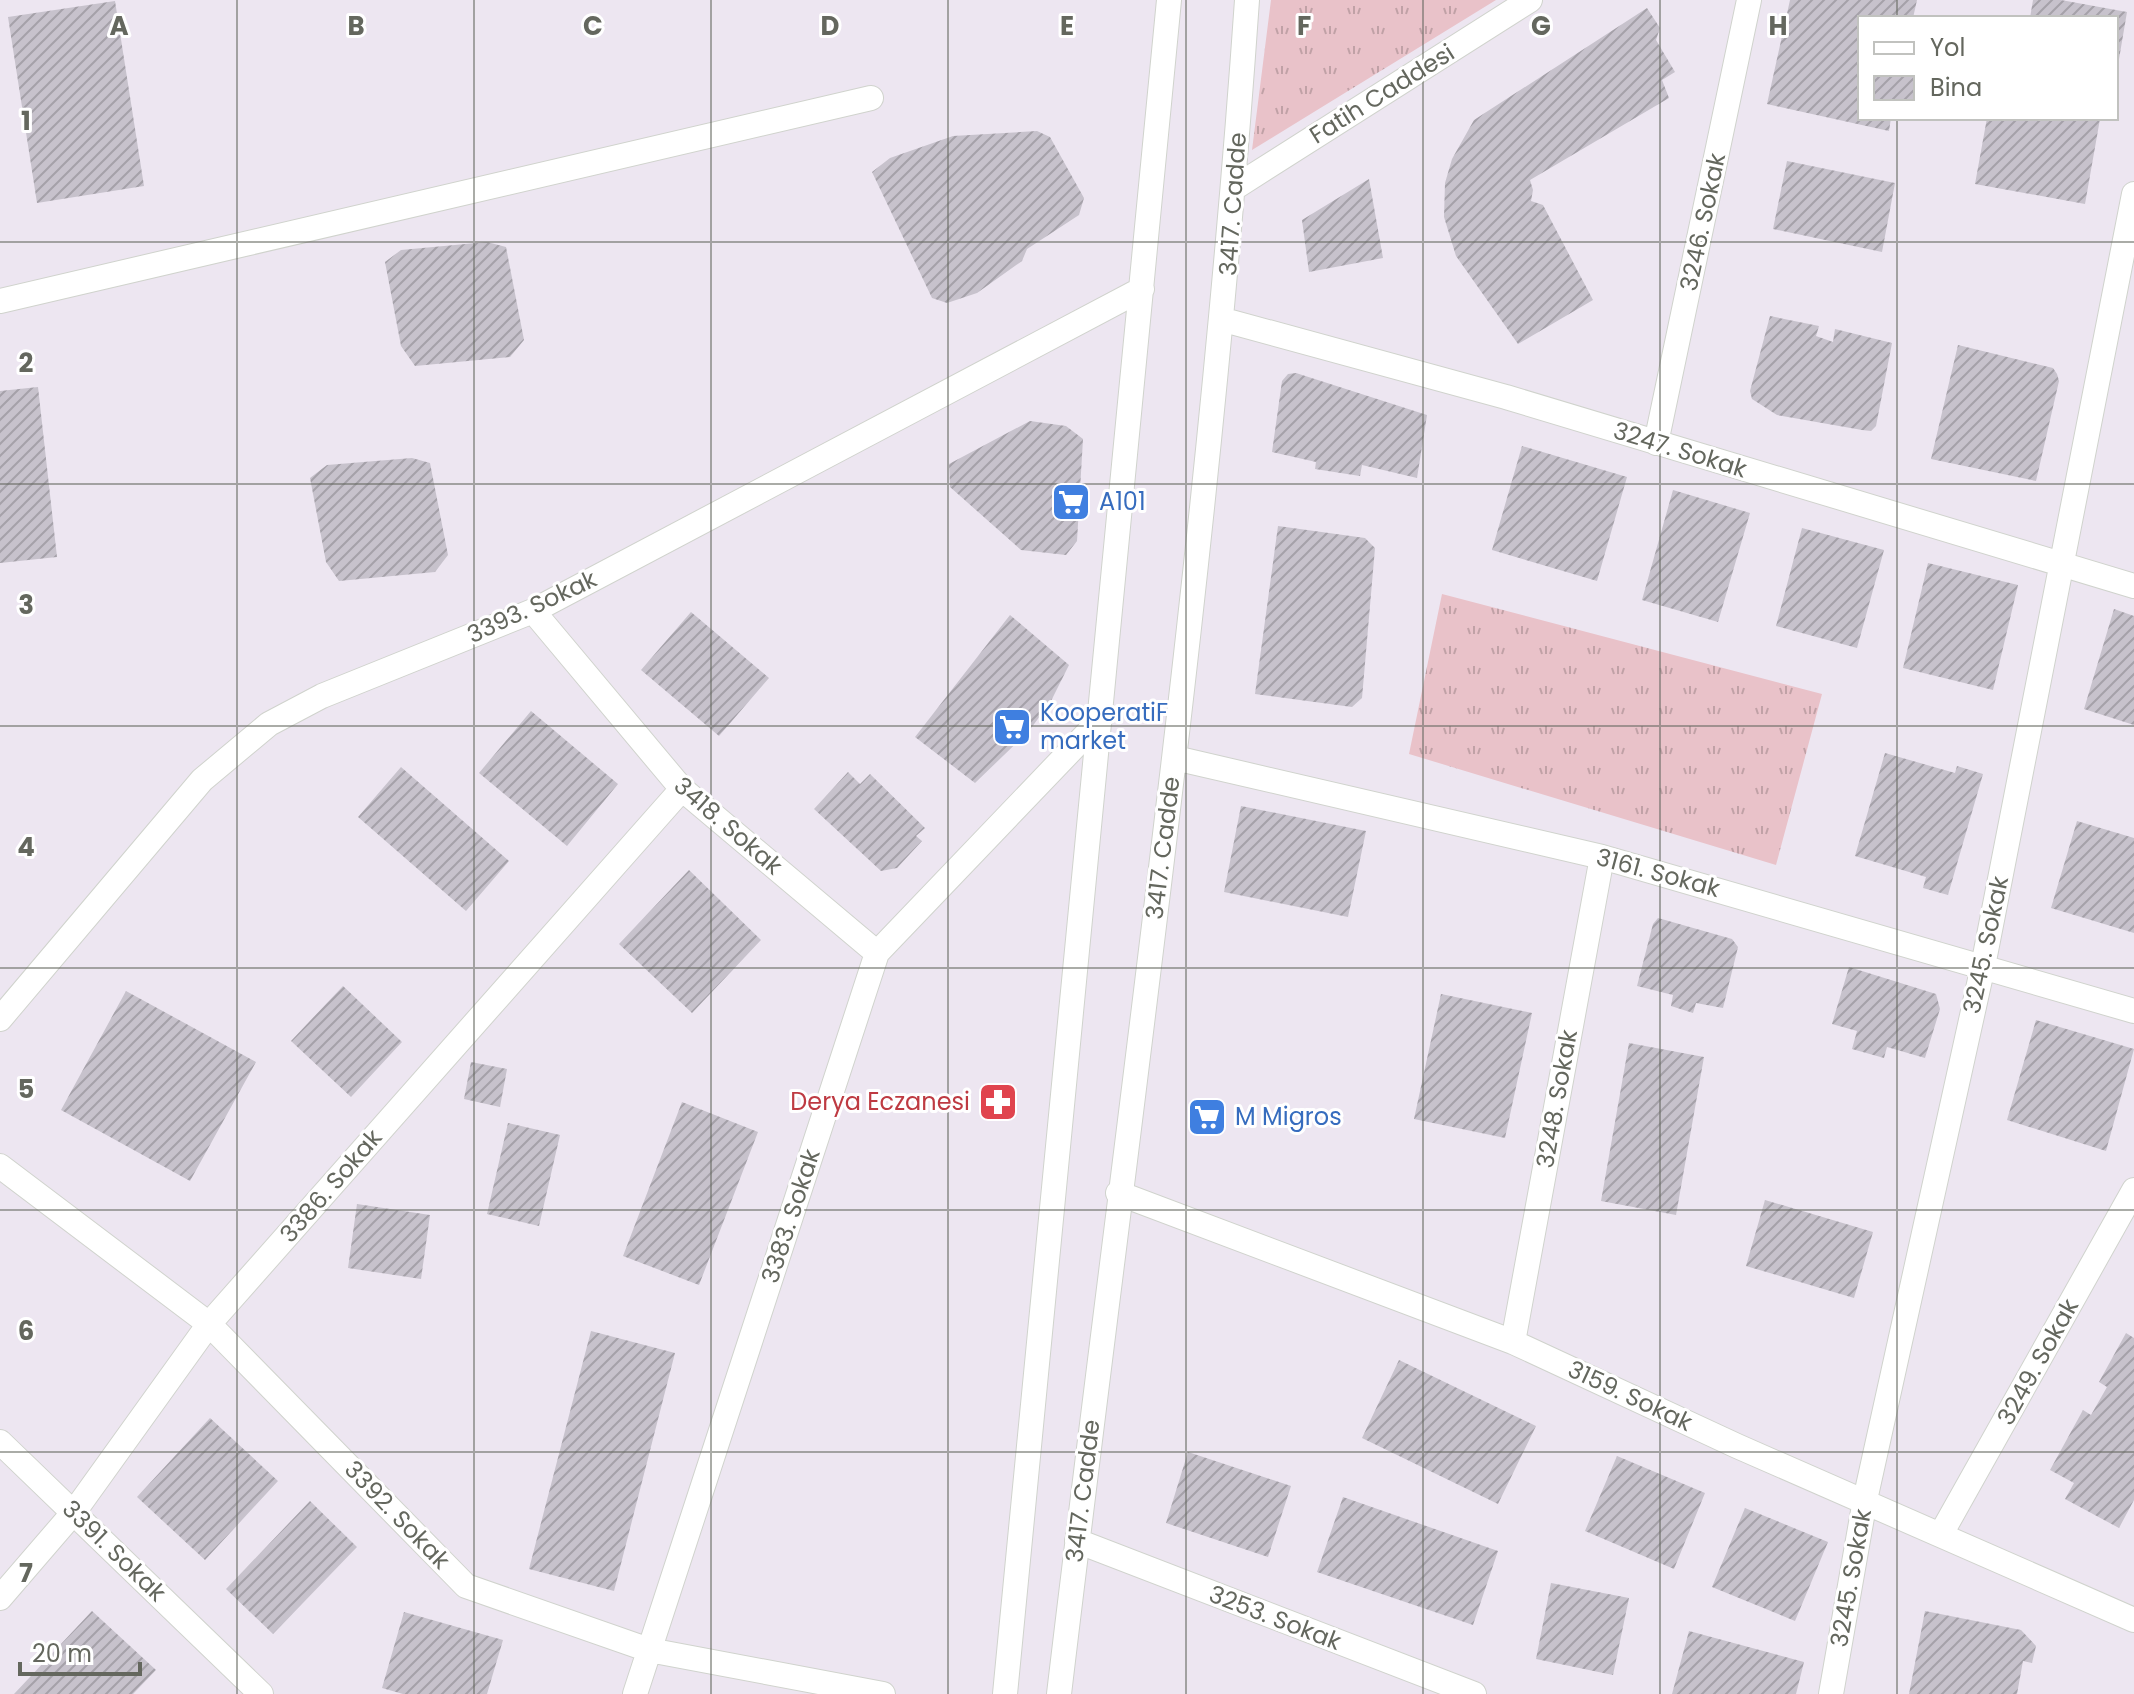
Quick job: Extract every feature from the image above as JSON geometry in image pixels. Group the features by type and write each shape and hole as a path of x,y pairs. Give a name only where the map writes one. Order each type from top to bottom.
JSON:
{"street":[{"path":"1005,1694 1169,0"},
{"name":"3417. Cadde","path":"1059,1694 1118,1193 1175,758 1224,320 1247,0"},
{"name":"Fatih Caddesi","path":"1234,188 1530,0"},
{"name":"3246. Sokak","path":"1656,443 1749,0"},
{"path":"0,301 871,98"},
{"name":"3245. Sokak","path":"1831,1694 1865,1500 1983,966 2134,194"},
{"name":"3393. Sokak","path":"0,1019 202,780 269,724 322,696 533,611 1142,289"},
{"name":"3247. Sokak","path":"1224,320 1506,397 2134,586"},
{"name":"3418. Sokak","path":"533,611 682,789 877,953"},
{"name":"3383. Sokak","path":"635,1694 877,953 1100,720"},
{"name":"3161. Sokak","path":"1175,758 1602,857 2134,1011"},
{"name":"3386. Sokak","path":"0,1598 74,1512 209,1324 682,789"},
{"name":"3248. Sokak","path":"1513,1342 1602,857"},
{"name":"3392. Sokak","path":"0,1166 209,1324 466,1586 649,1650 883,1694"},
{"name":"3249. Sokak","path":"1941,1534 2134,1190"},
{"name":"3159. Sokak","path":"1118,1193 1513,1342 1737,1446 2134,1620"},
{"name":"3391. Sokak","path":"0,1442 261,1694"},
{"name":"3253. Sokak","path":"1077,1541 1466,1693"}],"green space":[{"path":"1271,0 1496,0 1252,150"},
{"path":"1442,594 1822,694 1776,865 1409,754"}],"building":[{"path":"1790,0 1917,0 1913,16 1858,16 1858,120 1891,120 1889,131 1767,104"},
{"path":"2033,0 2061,0 2127,12 2118,65 2118,16 2030,16"},
{"path":"115,1 144,186 37,203 8,17"},
{"path":"1647,8 1660,28 1656,40 1675,72 1662,80 1669,98 1530,180 1533,190 1531,201 1543,205 1593,300 1518,344 1456,256 1444,217 1445,183 1452,159 1474,120"},
{"path":"1987,120 2100,120 2085,204 1975,184"},
{"path":"1037,131 1050,137 1084,198 1079,215 1027,249 1022,261 977,293 947,303 932,298 872,172 890,158 953,136"},
{"path":"1787,161 1895,183 1882,252 1773,229"},
{"path":"1369,179 1383,258 1309,272 1302,220"},
{"path":"487,242 506,247 524,340 510,357 415,366 401,346 385,262 401,250"},
{"path":"1770,316 1819,326 1816,336 1833,342 1835,329 1892,343 1876,426 1871,431 1777,415 1752,399 1750,391"},
{"path":"1958,345 2053,368 2057,374 2059,381 2036,481 1931,459"},
{"path":"1296,373 1427,415 1417,478 1362,465 1360,476 1315,469 1316,462 1272,452 1282,381 1288,374"},
{"path":"38,387 57,557 0,563 0,391"},
{"path":"1030,421 1066,426 1083,439 1077,541 1066,555 1021,550 950,487 949,464"},
{"path":"1522,446 1627,477 1597,581 1492,550"},
{"path":"412,458 430,463 448,555 435,572 339,581 326,562 310,478 327,465"},
{"path":"1673,490 1750,513 1718,622 1642,600"},
{"path":"1278,526 1365,538 1375,548 1362,698 1352,707 1255,694"},
{"path":"1802,528 1884,550 1857,648 1776,626"},
{"path":"1928,563 2018,585 1993,690 1903,668"},
{"path":"2114,609 2134,616 2134,725 2084,709"},
{"path":"691,612 769,678 719,736 641,670"},
{"path":"1010,615 1069,665 1051,701 1029,731 975,783 915,737"},
{"path":"531,711 618,784 567,846 479,773"},
{"path":"1885,753 1955,773 1957,766 1983,774 1948,895 1923,888 1926,877 1855,856"},
{"path":"401,767 509,861 466,911 358,817"},
{"path":"848,772 860,784 870,774 925,828 916,836 922,841 897,868 881,871 814,809"},
{"path":"1241,806 1366,831 1348,917 1224,892"},
{"path":"2077,821 2134,838 2134,933 2051,908"},
{"path":"689,870 761,940 692,1013 619,944"},
{"path":"1658,918 1732,939 1738,947 1723,1008 1696,1003 1693,1013 1671,1006 1673,995 1637,986 1653,924"},
{"path":"1849,967 1936,994 1940,1009 1925,1058 1887,1047 1884,1058 1852,1049 1857,1031 1832,1024"},
{"path":"343,986 402,1042 351,1097 291,1041"},
{"path":"126,991 256,1062 190,1181 61,1110"},
{"path":"1441,994 1532,1013 1505,1138 1414,1119"},
{"path":"2036,1020 2134,1049 2106,1151 2007,1120"},
{"path":"1629,1043 1704,1057 1676,1215 1601,1201"},
{"path":"471,1062 507,1069 500,1107 464,1099"},
{"path":"682,1102 758,1132 699,1285 623,1256"},
{"path":"508,1123 560,1135 539,1226 487,1214"},
{"path":"1765,1200 1873,1232 1854,1298 1746,1266"},
{"path":"357,1204 430,1215 421,1279 348,1268"},
{"path":"591,1331 675,1353 614,1591 529,1569"},
{"path":"2126,1333 2134,1338 2134,1500 2119,1528 2065,1499 2074,1483 2050,1470 2083,1410 2091,1415 2107,1387 2099,1382"},
{"path":"1399,1360 1536,1426 1498,1504 1362,1438"},
{"path":"210,1418 278,1481 205,1560 137,1497"},
{"path":"1188,1452 1291,1486 1268,1557 1166,1523"},
{"path":"1617,1456 1705,1493 1674,1569 1585,1531"},
{"path":"1343,1497 1498,1551 1473,1625 1317,1572"},
{"path":"310,1501 357,1547 273,1634 226,1589"},
{"path":"1745,1508 1828,1542 1795,1621 1712,1587"},
{"path":"1551,1583 1629,1598 1613,1675 1536,1659"},
{"path":"92,1611 156,1670 133,1694 14,1694"},
{"path":"1925,1611 2021,1630 2036,1646 2032,1663 2023,1661 2017,1694 1909,1694"},
{"path":"404,1612 503,1640 487,1694 403,1694 382,1688"},
{"path":"1689,1631 1804,1662 1796,1694 1672,1694"}],"place":[{"name":"A101","path":"1071,502"},
{"name":"KooperatiF market","path":"1012,727"},
{"name":"Derya Eczanesi","path":"998,1102"},
{"name":"M Migros","path":"1207,1117"}]}
